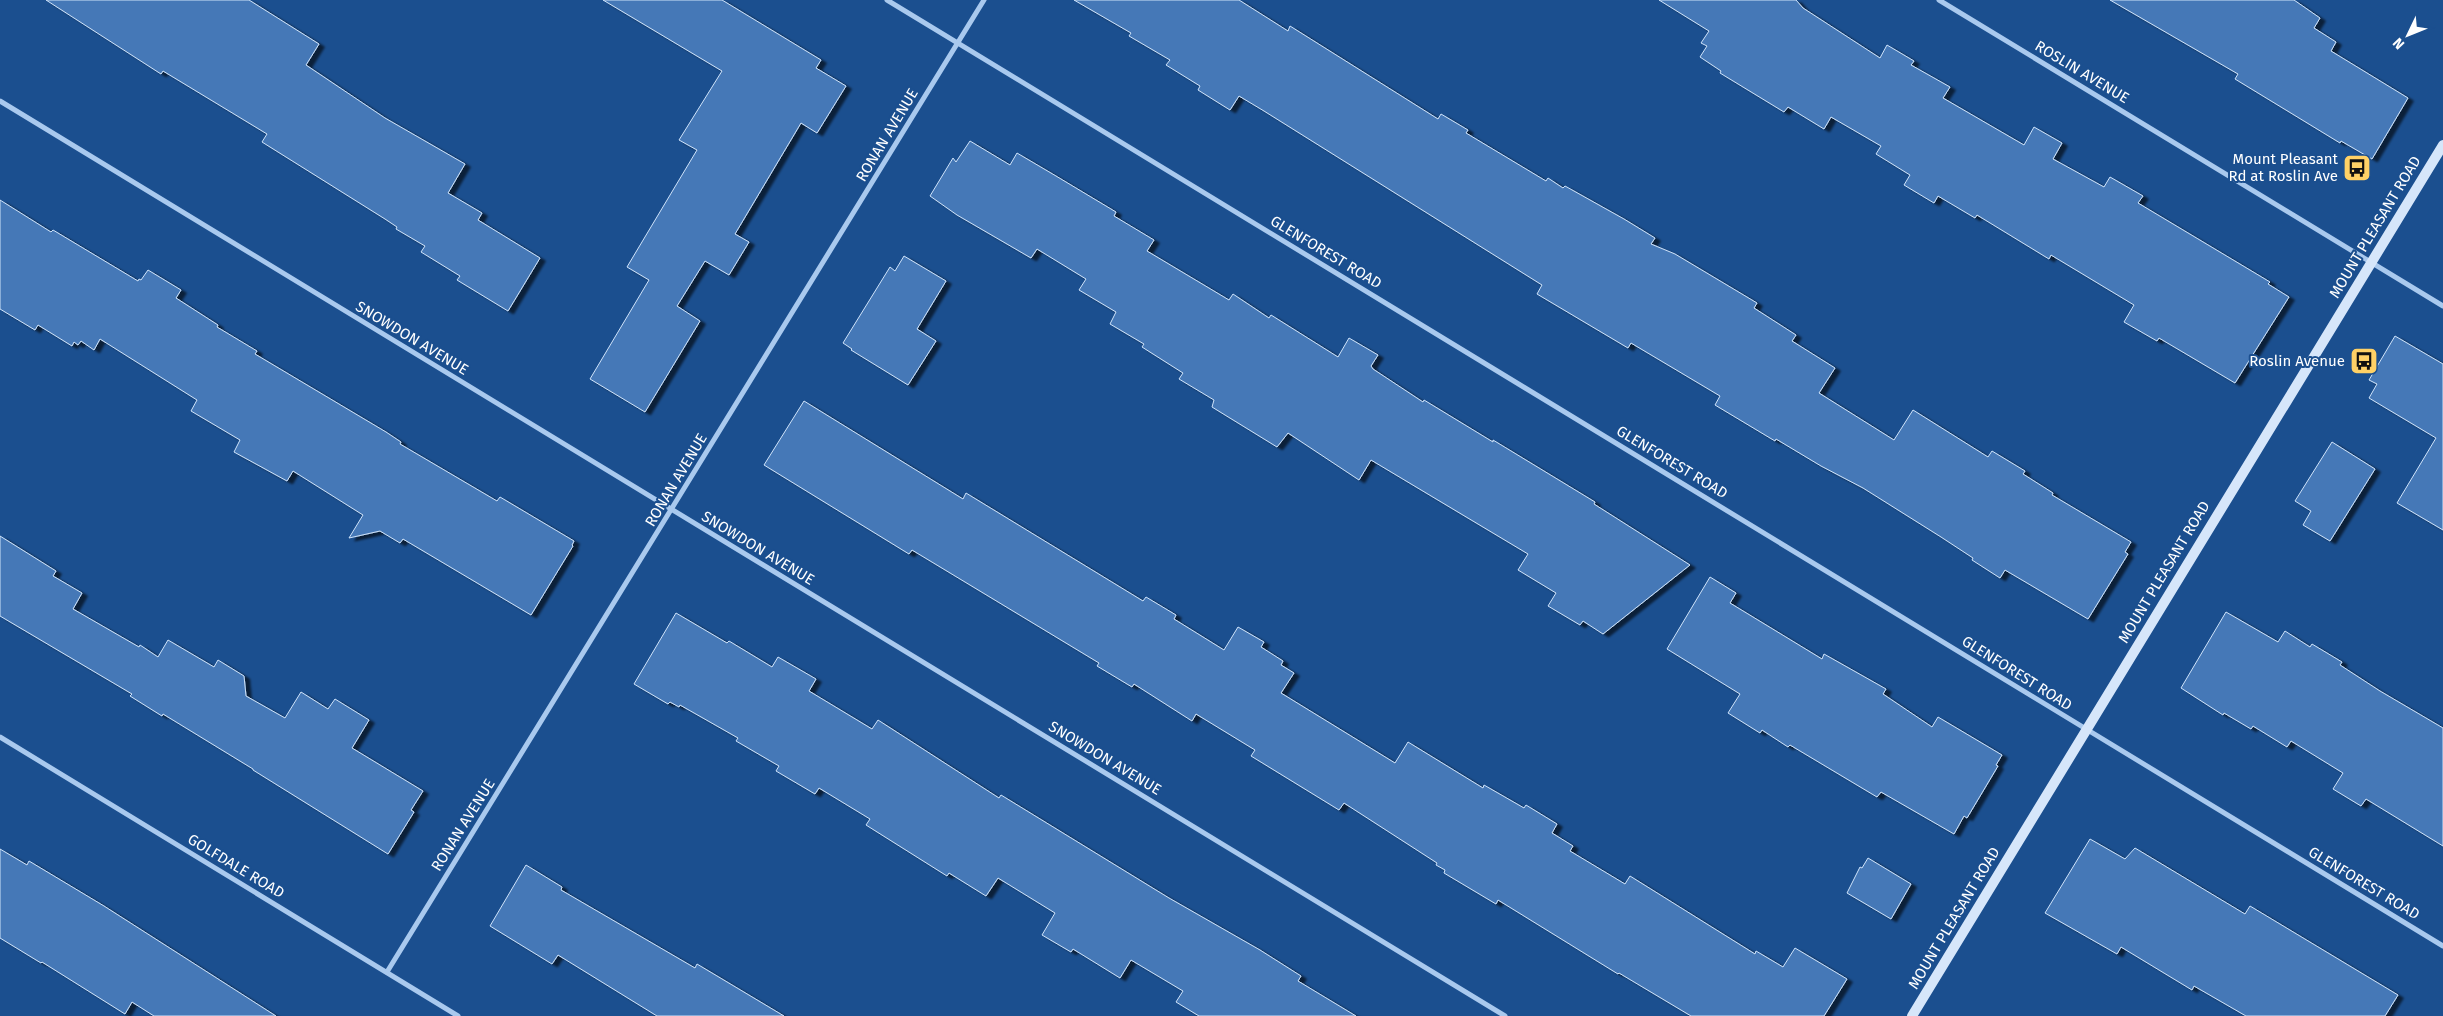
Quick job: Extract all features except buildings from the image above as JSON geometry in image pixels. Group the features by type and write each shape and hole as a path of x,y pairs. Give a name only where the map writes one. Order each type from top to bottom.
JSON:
{"street":[{"name":"GLENFOREST ROAD","path":"887,0 2443,946"},
{"name":"RONAN AVENUE","path":"387,972 672,511 984,0"},
{"name":"ROSLIN AVENUE","path":"1939,0 2443,306"},
{"name":"SNOWDON AVENUE","path":"0,101 1504,1016"},
{"name":"MOUNT PLEASANT ROAD","path":"1912,1016 2443,144"},
{"name":"GOLFDALE ROAD","path":"0,737 458,1016"}],"place":[{"name":"Mount Pleasant Rd at Roslin Ave","path":"2357,168"},
{"name":"Roslin Avenue","path":"2364,361"}]}
